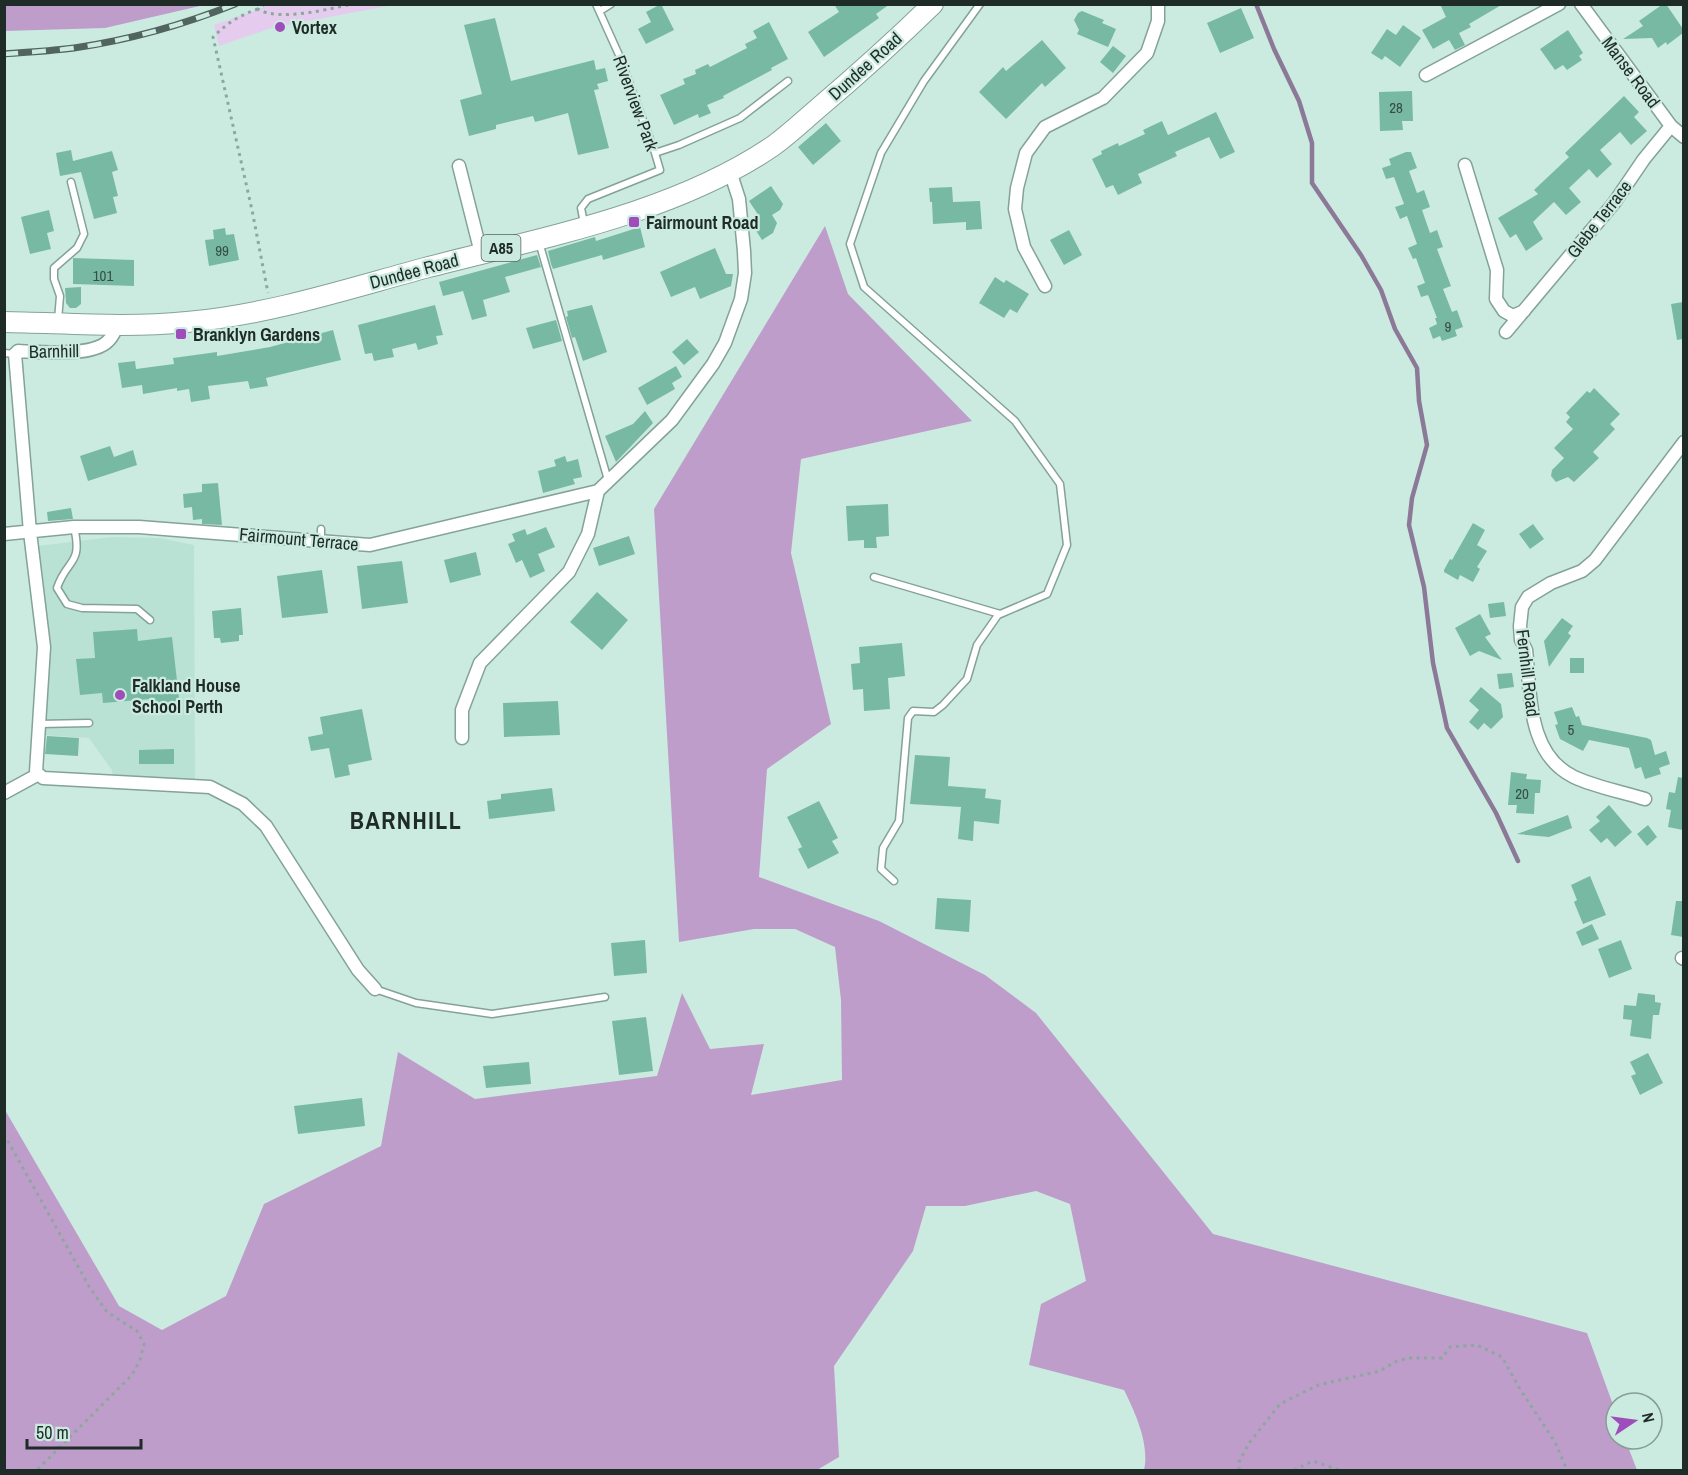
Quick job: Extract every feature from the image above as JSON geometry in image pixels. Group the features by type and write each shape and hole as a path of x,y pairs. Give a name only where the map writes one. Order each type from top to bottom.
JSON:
{"main road":[{"name":"Dundee Road","path":"4,322 118,325 189,322 269,309 585,226 676,196 730,171 774,145 838,91 933,4"}],"street":[{"path":"1045,286 1024,248 1015,209 1017,188 1026,153 1045,127 1103,98 1147,53 1158,21 1158,4"},
{"path":"1426,75 1559,4"},
{"name":"Manse Road","path":"1581,4 1671,126 1683,137"},
{"name":"Glebe Terrace","path":"1506,332 1614,203 1644,159 1671,126"},
{"path":"1465,165 1497,270 1496,299 1503,311 1513,316 1525,310"},
{"path":"459,166 480,254"},
{"path":"462,738 462,710 480,663 569,572 588,534 597,491 672,420 713,364 733,323 741,299 744,250 739,200 730,171"},
{"name":"Barnhill","path":"10,353 98,349 109,341 118,325"},
{"path":"10,353 44,647 35,768 37,775 43,778 210,787 243,804 266,826 358,970 375,989"},
{"name":"Fernhill Road","path":"1645,799 1574,777 1553,762 1543,749 1536,733 1526,650 1521,640 1522,607 1528,597 1551,583 1582,571 1595,560 1683,442"},
{"name":"Fairmount Terrace","path":"4,534 74,527 139,527 321,535 370,545 528,503 597,491"},
{"path":"4,794 37,775"}],"lane":[{"path":"598,8 611,4"},
{"path":"894,881 881,869 883,848 899,820 908,718 914,711 934,712 967,679 977,645 998,615 1047,594 1067,545 1060,484 1015,421 864,287 850,244 881,153 924,81 980,4"},
{"name":"Riverview Park","path":"585,226 580,208 588,199 660,170 619,54 598,8"},
{"path":"655,153 680,145 740,118 788,81"},
{"path":"58,323 60,296 54,279 54,268 77,248 84,234 71,182"},
{"path":"538,238 608,480"},
{"path":"74,527 78,545 75,559 61,576 57,588 67,604 82,608 137,609 150,620"},
{"path":"874,577 1001,614"},
{"path":"38,724 89,723"},
{"path":"375,989 416,1003 492,1014 605,997"}],"path":[{"path":"265,4 240,15 213,37 265,273 269,309"},
{"path":"258,9 264,12 300,14 352,4"},
{"path":"4,1134 90,1288 107,1312 137,1331 144,1344 140,1360 132,1375 36,1470"},
{"path":"1239,1470 1239,1462 1250,1443 1280,1404 1318,1385 1380,1371 1397,1361 1409,1358 1442,1358 1450,1347 1477,1345 1502,1357 1555,1442 1567,1470"},
{"path":"1294,1470 1312,1461 1339,1470"}],"shaded area":[{"path":"4,5 204,5 105,28 5,31"},
{"path":"270,5 393,5 271,28 219,46 214,25"},
{"path":"825,226 848,294 972,421 801,459 791,553 831,724 767,769 759,877 879,921 985,975 1036,1013 1213,1234 1587,1333 1608,1391 1604,1391 1604,1451 1630,1451 1637,1470 1144,1470 1143,1440 1137,1418 1124,1390 1029,1365 1041,1304 1086,1281 1070,1204 1036,1191 965,1206 926,1206 913,1251 834,1366 839,1457 817,1470 5,1470 5,1110 119,1306 162,1330 226,1296 264,1204 381,1146 398,1052 475,1099 657,1076 682,993 710,1049 764,1044 751,1095 842,1080 841,1000 835,947 795,929 754,929 679,942 654,509"},
{"name":"Falkland House School Perth","path":"111,537 160,538 194,545 195,782 113,779 112,770 89,738 42,735 49,655 38,546"}],"building":[{"path":"661,4 674,30 646,44 638,29 651,22 646,12"},
{"path":"834,4 890,4 876,14 879,18 824,57 808,32 839,12"},
{"path":"1440,4 1503,4 1469,24 1471,27 1459,33 1465,45 1455,50 1449,40 1433,49 1422,30 1446,17"},
{"path":"1666,4 1683,29 1683,33 1667,45 1666,42 1658,48 1652,38 1623,39 1643,26 1639,21"},
{"path":"1241,8 1254,38 1220,53 1207,23"},
{"path":"1082,11 1104,20 1102,23 1116,29 1108,47 1077,34 1079,30 1074,20"},
{"path":"495,18 511,81 594,60 596,70 605,68 608,81 597,84 599,89 594,90 609,148 578,155 568,113 535,122 533,116 496,125 496,129 469,136 460,100 482,94 464,25"},
{"path":"769,22 788,59 723,96 724,98 707,105 711,113 699,118 698,114 674,125 660,95 685,84 683,79 696,74 695,70 708,64 710,67 747,48 745,44 757,38 753,31"},
{"path":"1403,25 1421,38 1400,67 1385,56 1382,60 1371,53 1387,29 1396,35"},
{"path":"1568,30 1583,53 1579,56 1582,60 1567,70 1563,65 1555,70 1540,49"},
{"path":"1042,40 1066,68 1045,87 1042,83 1006,119 979,92 1003,67 1006,71"},
{"path":"1113,46 1126,56 1113,73 1100,62"},
{"path":"1412,91 1413,121 1402,121 1403,130 1380,131 1379,92"},
{"path":"1624,96 1639,112 1634,117 1647,131 1631,145 1620,132 1600,150 1612,164 1597,178 1589,169 1569,188 1581,202 1566,215 1554,202 1533,222 1543,239 1526,251 1516,234 1510,238 1498,218 1538,194 1534,190 1569,157 1565,153"},
{"path":"1216,112 1235,152 1220,159 1209,137 1175,152 1177,156 1138,174 1142,183 1118,195 1113,185 1106,188 1092,159 1102,154 1101,151 1118,143 1119,146 1145,134 1143,130 1162,121 1168,135"},
{"path":"826,123 841,141 813,165 798,147"},
{"path":"71,150 73,161 112,151 118,170 112,172 118,196 113,197 117,213 94,219 81,172 60,176 56,153"},
{"path":"1411,152 1417,168 1409,171 1417,193 1424,190 1430,207 1422,210 1430,233 1437,230 1443,247 1437,249 1451,286 1443,289 1452,312 1457,310 1463,327 1455,330 1457,336 1442,341 1440,336 1433,339 1429,328 1437,324 1435,318 1437,318 1428,295 1421,297 1417,286 1425,283 1416,258 1413,259 1408,248 1417,244 1407,216 1400,219 1395,207 1404,204 1394,177 1386,179 1382,168 1391,165 1389,159"},
{"path":"771,186 783,204 780,210 772,215 777,223 773,233 762,240 750,221 759,216 749,201"},
{"path":"952,187 953,202 980,201 982,229 966,230 966,222 933,224 929,188"},
{"path":"49,210 54,231 47,233 51,249 30,254 21,217"},
{"path":"640,227 645,247 603,260 602,255 553,269 548,251 595,237 596,241"},
{"path":"225,228 226,235 234,234 239,260 209,266 205,240 214,239 213,230"},
{"path":"1069,230 1082,255 1064,265 1050,240"},
{"path":"715,248 726,274 733,274 731,286 700,299 695,287 671,297 660,272"},
{"path":"537,255 541,267 505,277 510,292 483,300 487,316 472,320 463,291 443,296 439,282"},
{"path":"73,258 134,260 134,286 73,284"},
{"path":"995,277 1004,283 1006,280 1029,294 1017,313 1010,309 1004,318 979,303"},
{"path":"81,287 81,304 76,308 70,308 66,303 65,288"},
{"path":"1683,302 1683,339 1677,340 1671,304"},
{"path":"435,305 443,335 436,336 438,344 418,350 416,343 392,349 394,357 374,361 372,353 365,354 358,325"},
{"path":"592,305 607,352 583,361 575,337 572,338 566,317 568,316 567,311"},
{"path":"556,320 562,341 533,349 526,328"},
{"path":"333,330 341,360 266,378 268,386 250,389 248,381 208,386 210,399 191,402 189,389 177,391 177,388 143,394 142,385 122,388 118,363 135,361 136,369 174,364 173,358 217,352 217,356 270,347"},
{"path":"687,339 699,352 684,365 672,352"},
{"path":"676,366 682,377 672,383 675,389 647,405 638,388"},
{"path":"1594,388 1620,414 1610,424 1615,429 1593,452 1599,458 1574,482 1568,477 1556,482 1551,476 1552,470 1564,458 1554,448 1573,429 1566,422 1570,417 1566,413 1587,391 1590,393"},
{"path":"645,411 653,423 616,462 605,436 633,424"},
{"path":"110,446 114,457 133,450 137,465 88,481 80,456"},
{"path":"565,456 567,462 578,459 582,477 573,479 575,484 543,493 538,471 556,466 554,460"},
{"path":"218,483 222,525 202,524 202,519 193,520 192,507 184,508 183,494 202,492 202,484"},
{"path":"888,504 889,536 876,537 877,548 864,548 864,540 848,541 846,506"},
{"path":"71,508 73,519 48,521 47,512"},
{"path":"1473,523 1485,530 1477,545 1487,551 1477,567 1480,569 1473,582 1460,575 1458,580 1444,570"},
{"path":"1533,524 1544,539 1530,549 1519,534"},
{"path":"546,527 555,547 538,554 545,571 530,578 522,560 516,563 508,544 515,541 512,534 525,529 527,535"},
{"path":"629,536 635,554 599,566 593,548"},
{"path":"476,552 481,575 450,583 444,560"},
{"path":"402,561 408,603 362,609 357,566"},
{"path":"322,570 328,613 282,618 277,576"},
{"path":"597,592 628,620 602,650 570,622"},
{"path":"1504,602 1506,616 1490,618 1488,604"},
{"path":"241,608 243,635 239,635 239,641 221,643 220,638 214,638 212,611"},
{"path":"1480,614 1491,634 1485,637 1502,660 1479,651 1470,656 1455,628"},
{"path":"1562,618 1573,626 1568,633 1571,636 1549,667 1544,641"},
{"path":"137,629 138,641 172,637 180,707 151,710 150,699 103,703 102,693 80,695 76,659 95,658 93,632"},
{"path":"902,643 905,676 888,678 890,709 864,711 863,689 853,690 851,664 860,663 859,647"},
{"path":"1570,658 1584,658 1584,673 1570,673"},
{"path":"1512,673 1514,687 1499,689 1497,674"},
{"path":"1481,687 1501,704 1503,717 1491,729 1484,723 1478,730 1469,722 1479,710 1469,701"},
{"path":"558,701 560,735 504,737 503,703"},
{"path":"1572,707 1582,725 1651,740 1655,755 1666,751 1670,764 1659,768 1661,774 1645,779 1641,767 1635,769 1629,748 1589,740 1583,751 1560,739 1555,725 1558,724 1554,712"},
{"path":"362,709 372,760 348,765 350,775 335,778 329,748 311,751 308,737 323,734 320,717"},
{"path":"47,736 79,738 78,756 45,754"},
{"path":"174,749 174,764 139,764 139,750"},
{"path":"915,755 950,757 948,786 986,789 985,798 1001,800 999,824 974,821 973,841 958,839 961,807 910,804"},
{"path":"1511,772 1527,774 1526,779 1541,780 1540,793 1535,793 1534,814 1516,813 1517,805 1508,805"},
{"path":"1678,777 1683,778 1683,830 1668,827 1671,810 1666,809 1669,792 1675,793"},
{"path":"552,788 555,811 489,819 487,801 501,799 501,794"},
{"path":"819,801 838,838 832,841 839,853 808,869 798,849 802,847 787,817"},
{"path":"1609,805 1632,832 1615,847 1607,838 1601,843 1589,830 1600,821 1596,817"},
{"path":"1568,815 1572,828 1549,837 1517,834"},
{"path":"1648,825 1657,837 1647,846 1637,834"},
{"path":"1590,876 1606,915 1583,924 1574,902 1577,900 1571,885"},
{"path":"937,898 971,900 969,932 935,929"},
{"path":"1676,901 1683,901 1683,937 1671,935"},
{"path":"1592,924 1599,939 1582,946 1576,932"},
{"path":"645,940 647,973 614,976 611,943"},
{"path":"1621,940 1632,969 1609,978 1598,949"},
{"path":"1638,993 1655,995 1655,1002 1661,1003 1659,1015 1653,1015 1651,1039 1630,1036 1632,1020 1623,1019 1624,1005 1636,1006"},
{"path":"646,1017 653,1071 619,1075 612,1021"},
{"path":"1648,1053 1663,1083 1640,1095 1631,1076 1636,1074 1630,1062"},
{"path":"529,1062 531,1084 486,1088 483,1066"},
{"path":"362,1098 365,1126 298,1134 294,1106"}],"waterway":[{"path":"1256,4 1299,101 1312,143 1312,183 1361,255 1381,290 1395,329 1417,368 1419,401 1427,445 1412,498 1409,525 1424,587 1433,663 1447,728 1496,813 1518,861"}],"railway":[{"path":"4,54 65,49 115,41 196,19 235,4"}],"place":[{"name":"Vortex","path":"280,27"},
{"name":"Fairmount Road","path":"634,222"},
{"name":"Branklyn Gardens","path":"181,334"},
{"name":"Falkland House School Perth","path":"120,695"}],"district":[{"name":"BARNHILL","path":"406,820"}]}
